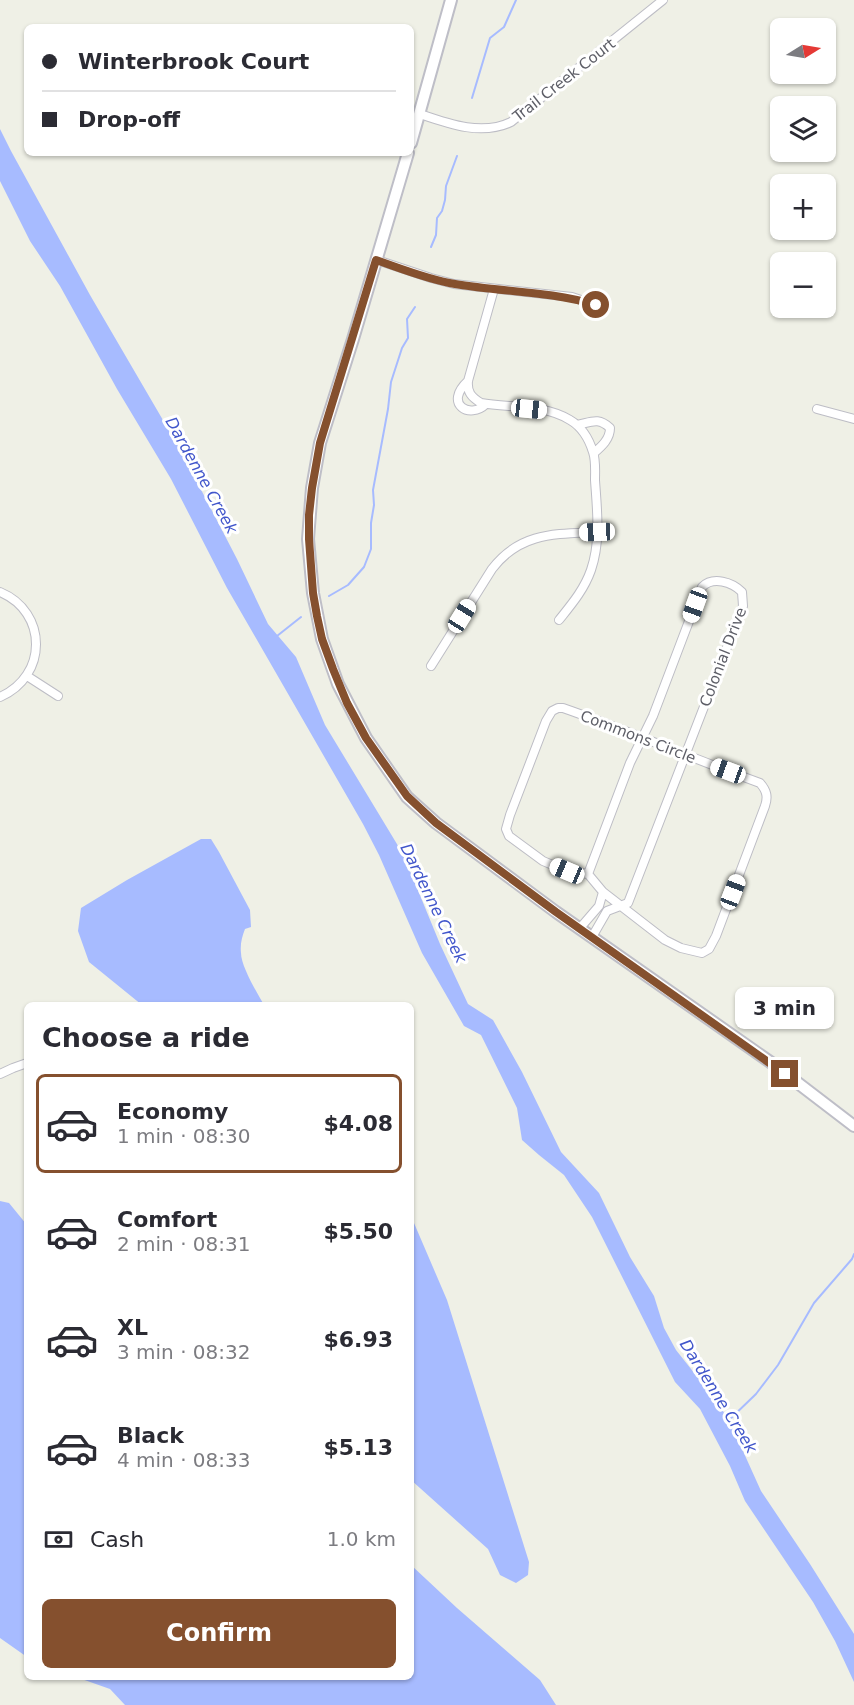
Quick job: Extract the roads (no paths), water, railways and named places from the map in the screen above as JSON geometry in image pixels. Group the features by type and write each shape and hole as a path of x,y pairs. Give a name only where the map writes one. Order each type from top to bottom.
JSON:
{"main road":[{"path":"414,133 451,0"},
{"path":"407,156 320,443 312,488 309,539 313,593 322,639 338,684 366,738 407,796 436,823 853,1122"}],"street":[{"name":"Trail Creek Court","path":"420,114 464,127 486,130 501,127 511,122 663,0"},
{"path":"376,260 454,284 572,297 596,305"},
{"path":"494,289 467,389 472,397 481,403 549,411 561,415 586,434 594,453 597,547 590,572 579,594 559,620"},
{"path":"468,381 457,395 458,403 464,409 472,411 481,409 486,404"},
{"path":"817,409 854,418"},
{"path":"577,425 599,420 610,428 610,435 594,453"},
{"path":"431,666 492,569 510,552 524,542 540,536 597,532"},
{"name":"Colonial Drive","path":"588,874 630,763 653,716 702,587 710,581 720,580 738,588 742,592 743,606 628,903 607,911 592,937"},
{"path":"0,592 23,608 33,627 35,637 33,666 14,689 0,697"},
{"path":"27,676 58,696"},
{"name":"Commons Circle","path":"562,708 643,737 685,756 760,783 764,788 767,800 716,936 709,949 702,952 663,939 603,892 588,874 567,871 543,861 508,836 506,829 552,711 562,708"},
{"path":"580,928 599,906 603,892"},
{"path":"0,1074 24,1065"}],"water":[{"path":"0,129 90,295 181,451 268,624 296,657 325,725 403,854 440,944 468,1004 493,1020 522,1072 561,1152 599,1193 630,1257 654,1296 664,1328 676,1350 729,1420 761,1491 854,1634 854,1682 813,1602 745,1501 730,1466 700,1409 675,1382 592,1217 564,1175 522,1140 517,1108 481,1035 464,1026 422,953 363,824 227,588 171,479 117,389 60,286 30,241 0,181"},
{"path":"201,839 211,839 250,910 251,927 245,929 243,935 242,958 262,1002 138,1002 89,962 78,931 81,908"},
{"path":"0,1201 9,1203 24,1221 24,1655 0,1638"},
{"path":"414,1223 447,1300 529,1562 528,1575 516,1583 500,1575 488,1549 414,1483"},
{"path":"414,1568 540,1680 556,1705 125,1705 110,1689 84,1680 414,1680"}],"waterway":[{"path":"472,98 490,38 504,27 516,0"},
{"path":"431,247 436,235 437,218 445,200 446,186 457,156"},
{"path":"329,596 348,585 364,567 371,549 373,490 391,382 402,348 408,338 407,319 415,307"},
{"path":"277,636 301,617"},
{"name":"Dardenne Creek","path":"728,1421 756,1394 778,1365 814,1303 854,1254"}]}
